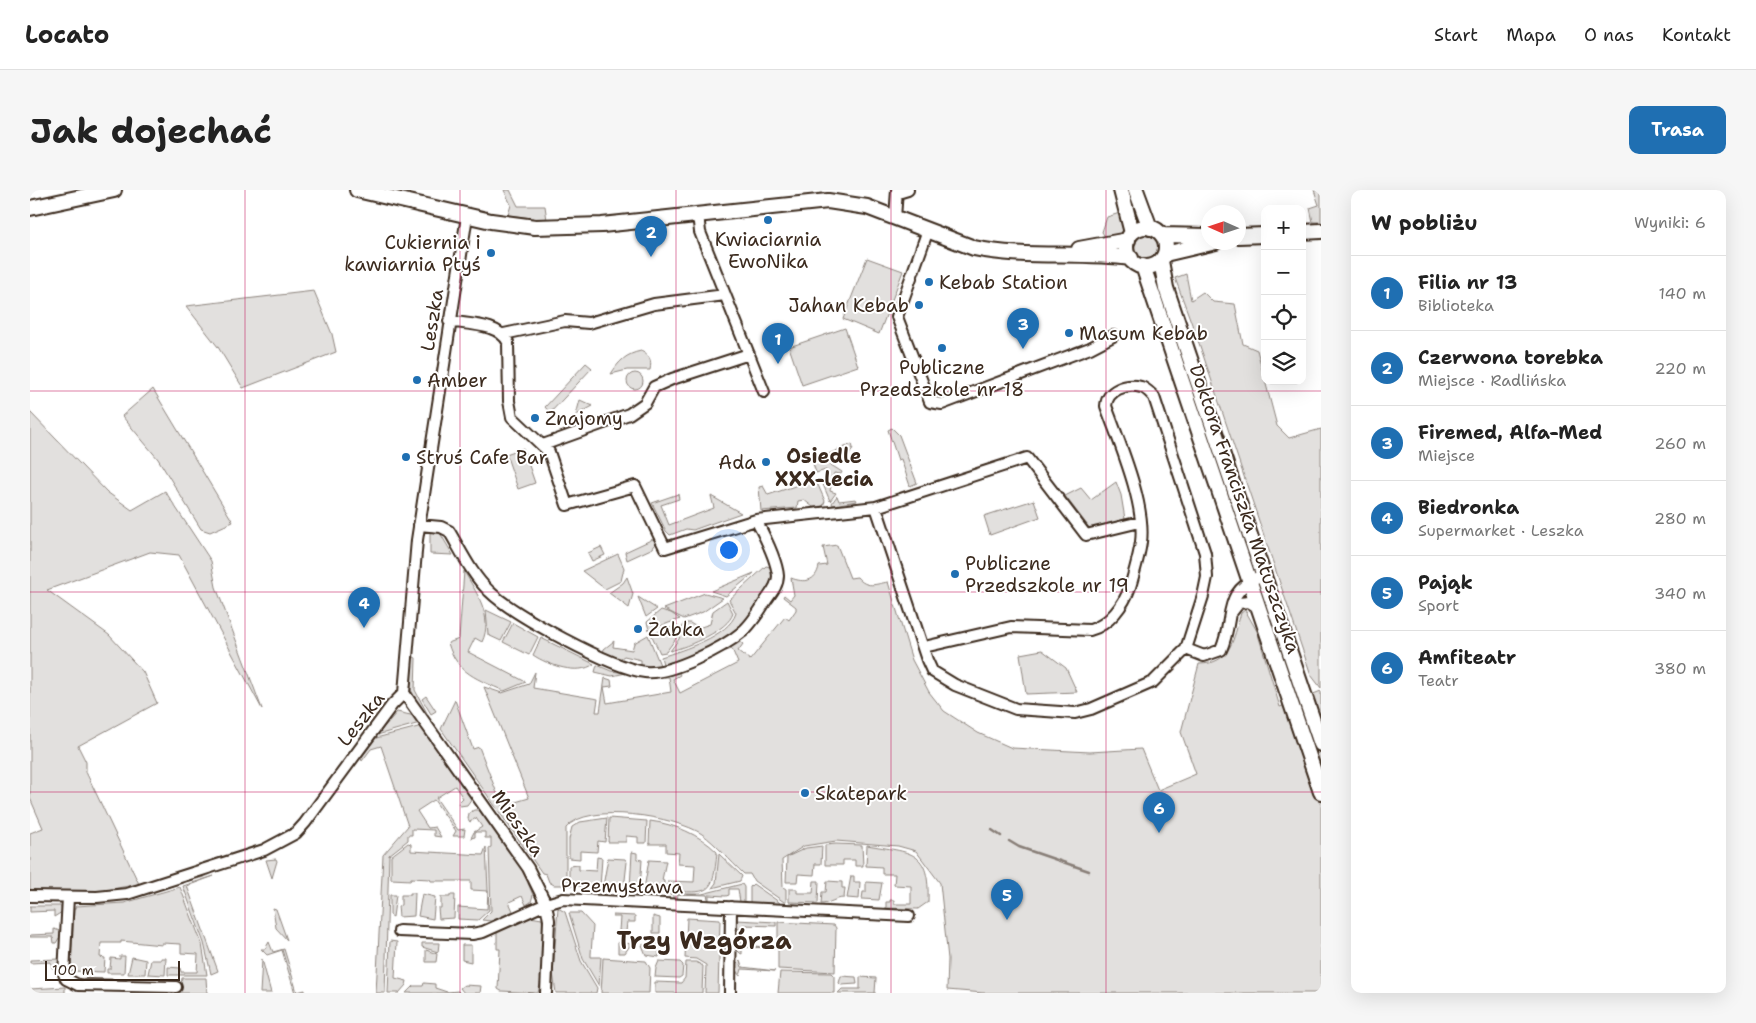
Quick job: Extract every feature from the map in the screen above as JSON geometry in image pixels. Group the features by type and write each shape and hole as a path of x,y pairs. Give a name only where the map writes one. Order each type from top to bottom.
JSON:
{"main road":[{"path":"30,208 114,190"},
{"path":"358,190 467,216 517,225 557,228 828,201 859,205 987,251 1130,258 1143,266 1153,266 1163,257 1201,246"},
{"path":"1121,190 1130,236 1127,246 1130,258"},
{"path":"1136,190 1156,231 1166,246 1163,257"},
{"path":"1044,254 1110,245 1144,227 1156,231 1201,235"},
{"path":"1306,232 1321,231"},
{"path":"1246,237 1261,235"},
{"name":"Doktora Franciszka Matuszczyka","path":"1163,257 1166,288 1256,578 1257,607 1321,792"},
{"name":"Doktora Franciszka Matuszczyka","path":"1143,266 1256,578 1306,698 1321,744"}],"street":[{"path":"895,218 901,191"},
{"path":"698,214 700,232 764,392"},
{"name":"Leszka","path":"30,896 127,894 216,867 284,842 306,822 392,705 404,693 419,525 467,216"},
{"path":"928,230 897,317 930,402 942,404 1090,348 1113,336"},
{"path":"504,334 565,321 589,323 654,304 725,295"},
{"path":"450,321 494,329 504,334 508,342 509,401 512,417 546,448 567,505 635,486 665,548 756,520 876,507 1027,458 1086,535 1140,522"},
{"path":"546,448 629,414 645,403 654,387 672,379 748,354"},
{"path":"876,507 927,660 932,671 955,685 1016,709 1084,711 1153,682 1186,649 1203,596 1207,577 1205,553 1154,397 1144,387 1132,386 1112,392 1106,399 1106,406 1135,491 1141,542 1126,598 1112,616 1099,628 1090,630 1011,627 924,648"},
{"path":"419,525 441,527 449,531 488,591 510,608 558,636 632,669 647,672 668,669 728,642 743,631 776,586 778,575 756,520"},
{"path":"1186,649 1204,656 1221,650 1225,640 1232,600 1239,590 1256,578"},
{"path":"1230,615 1239,603 1248,602 1257,607"},
{"name":"Mieszka","path":"404,693 528,868 546,904 548,920 546,993"},
{"path":"68,896 64,974 66,979 78,985 176,987"},
{"name":"Przemysława","path":"399,931 472,934 483,932 546,904 563,899 909,916"},
{"path":"730,993 731,908"}],"shaded area":[{"path":"504,190 510,190 518,206 545,206 547,220 508,215 511,205"},
{"path":"1314,190 1321,190 1321,222 1313,222 1310,208 1319,205"},
{"path":"1123,212 1123,231 1108,241 1102,232 1107,217"},
{"path":"1147,235 1155,239 1159,247 1155,255 1147,259 1139,255 1135,247 1139,239"},
{"path":"867,258 903,271 879,334 843,319"},
{"path":"1186,274 1191,300 1203,292 1213,302 1235,304 1243,344 1257,350 1261,365 1261,385 1266,385 1277,426 1289,438 1321,429 1321,688 1311,675 1200,346 1175,278"},
{"path":"314,291 332,334 336,352 243,388 218,347 186,306"},
{"path":"845,328 858,366 802,385 789,347"},
{"path":"641,351 650,359 650,370 627,370 611,374 623,359"},
{"path":"586,363 592,368 550,413 545,407"},
{"path":"635,373 643,381 635,389 627,381"},
{"path":"153,389 233,522 210,532 201,529 158,459 122,416"},
{"path":"580,400 593,406 576,415"},
{"path":"30,412 107,492 132,510 165,491 211,561 216,587 262,709 179,555 150,552 47,590 109,635 143,672 157,703 78,746 86,762 86,772 139,884 96,892 30,890 30,833 43,828 30,798"},
{"path":"892,428 899,435 917,483 910,486 901,459 898,460 888,430"},
{"path":"852,444 853,448 846,461 841,457 837,462 826,455"},
{"path":"523,448 535,483 518,489 506,454"},
{"path":"811,457 823,460 842,472 841,474 834,473 830,491 836,493 830,501 822,482 828,477 826,470 816,473"},
{"path":"810,481 818,485 825,501 823,506 813,507 804,500 798,501 797,508 761,511 759,487 763,486 768,495"},
{"path":"1116,482 1121,495 1125,519 1091,530 1065,496 1081,488 1091,500"},
{"path":"678,494 679,499 661,505 669,525 714,508 711,496 741,513 693,530 686,529 670,535 666,531 652,503"},
{"path":"837,496 839,501 856,499 857,501 833,505 832,503"},
{"path":"1034,500 1040,517 990,535 984,516"},
{"path":"430,530 440,533 453,555 430,554"},
{"path":"653,539 657,541 653,548 627,560 625,552"},
{"path":"837,545 850,578 857,577 868,584 888,582 912,660 929,692 944,711 978,733 1012,748 1090,752 1141,749 1158,790 1196,774 1181,732 1199,664 1210,663 1224,655 1233,641 1241,613 1245,610 1257,631 1280,707 1321,691 1321,993 984,993 947,990 948,959 940,883 916,851 898,846 836,841 804,846 782,860 783,887 786,889 786,902 784,902 754,881 750,874 744,874 708,838 690,828 673,822 633,815 593,815 577,820 566,828 566,885 554,885 549,882 546,874 542,873 441,729 455,700 473,749 479,747 502,806 529,798 484,687 502,693 529,684 535,672 533,688 598,699 596,712 600,712 605,678 611,680 612,686 604,687 607,703 671,692 669,677 664,677 664,674 678,671 680,675 673,679 680,693 738,663 732,649 726,651 725,648 738,640 743,644 738,651 750,660 785,617 789,620 796,610 796,607 783,597 784,595 790,600 794,595 791,578 805,581 812,578 819,566 827,565 823,547"},
{"path":"601,547 605,555 592,561 588,553"},
{"path":"618,554 624,568 621,581 605,589 582,571"},
{"path":"766,566 770,567 771,575 765,595 750,615 734,631 720,641 696,653 663,664 661,657 704,641 724,629 732,621 736,613 729,600"},
{"path":"464,571 482,605 486,623 482,642 475,638 468,652 526,682 504,691 477,679 457,662 448,643 459,639"},
{"path":"754,573 726,596 711,591"},
{"path":"627,577 633,594 629,608 609,593 623,583"},
{"path":"705,593 723,598 703,612 684,619 664,609"},
{"path":"638,597 657,609 646,617"},
{"path":"727,601 733,613 724,626 696,642 670,651 679,639 684,623 690,623 698,628 710,624 713,611"},
{"path":"486,610 511,622 501,641 488,635"},
{"path":"661,610 671,613 680,619 649,630 647,622"},
{"path":"513,623 538,637 529,655 503,642"},
{"path":"679,627 677,637 666,652 660,653 651,634"},
{"path":"648,635 660,665 641,667 641,660 624,656 618,660 603,653 604,649 614,641 613,647 632,650 634,643"},
{"path":"541,638 594,664 580,669 572,669 563,668 539,659 533,655"},
{"path":"1042,650 1066,668 1077,692 1026,694 1020,654"},
{"path":"412,656 416,658 415,690 428,715 426,717 411,690"},
{"path":"597,665 611,671 626,673 612,676 595,672"},
{"path":"426,696 436,711 431,714 422,699"},
{"path":"397,712 415,716 420,723 377,735"},
{"path":"422,726 472,798 467,805 460,806 458,803 463,798 455,786 436,798 458,830 465,829 464,836 453,836 456,831 434,800 417,811 428,828 435,827 441,837 434,836 434,830 412,829 412,835 408,835 408,840 389,855 385,993 376,993 383,855 408,826 381,746 371,749 362,761 361,758 376,738"},
{"path":"474,810 482,810 530,881 528,883 533,895 531,902 526,905 522,896 509,902 513,911 491,921 482,920 491,911 489,848 491,847 491,838 485,838 485,832 475,832 475,837 471,838 474,832 482,827 476,818 470,822 468,819 469,813"},
{"path":"607,818 605,842 598,841 597,852 580,851 580,859 569,858 569,839 572,827 580,822"},
{"path":"609,818 647,821 646,843 638,843 638,837 626,836 626,842 608,842"},
{"path":"650,821 686,831 702,840 717,852 714,877 707,889 692,892 667,891 668,881 694,882 695,865 678,864 679,853 666,852 666,844 649,844"},
{"path":"408,843 411,844 411,851 483,855 486,847 489,910 478,920 458,919 458,907 487,909 488,891 471,890 471,881 391,879 391,856"},
{"path":"825,845 862,845 863,866 855,866 855,860 843,860 843,865 825,865"},
{"path":"867,845 896,850 915,857 926,872 928,902 918,909 886,908 886,902 890,902 890,900 894,900 894,904 911,904 911,886 894,885 895,874 882,874 882,867 866,866"},
{"path":"822,846 821,864 815,864 814,875 798,874 797,882 786,882 787,857 806,848"},
{"path":"632,852 637,853 637,859 642,860 640,889 630,888"},
{"path":"719,854 742,876 740,881 712,888 716,883"},
{"path":"597,857 602,858 600,888 569,885 569,866 579,865 579,870 596,871"},
{"path":"608,858 625,859 627,862 624,889 603,886"},
{"path":"276,859 277,861 272,878 266,860"},
{"path":"649,860 666,861 662,880 664,881 664,891 644,889"},
{"path":"213,873 207,876 128,898"},
{"path":"214,876 187,886 218,971 211,974 204,943 183,886"},
{"path":"851,876 854,876 854,882 860,882 859,899 847,898"},
{"path":"814,881 819,881 818,903 789,902 789,889 797,889 797,893 813,893"},
{"path":"827,881 842,882 842,888 845,888 844,898 821,904 822,892 826,892"},
{"path":"866,882 882,883 879,900 862,899 863,892 866,892"},
{"path":"742,884 744,887 744,903 740,902 738,889 729,889 729,895 726,896 709,895 709,902 707,895 678,894 702,894"},
{"path":"753,884 781,905 750,903 750,887"},
{"path":"180,887 202,944 207,975 168,975 168,967 180,968 181,972 197,972 198,954 181,953 181,944 162,943 162,945 121,941 121,943 101,943 100,957 105,958 104,972 71,971 74,910 76,906 124,903"},
{"path":"410,893 415,893 414,916 399,917 398,906 401,905 401,895 410,895"},
{"path":"422,894 435,897 433,919 418,916"},
{"path":"673,894 678,894 677,900 673,900"},
{"path":"390,895 396,895 393,917 390,915"},
{"path":"450,895 455,895 454,918 439,919 438,908 441,908 441,897 450,897"},
{"path":"120,899 92,903 78,903"},
{"path":"30,906 61,906 62,912 54,917 54,911 30,912"},
{"path":"273,908 276,909 287,940 276,928"},
{"path":"558,908 565,912 581,961 597,988 596,993 556,993 553,973"},
{"path":"569,913 581,913 593,926 591,957 601,957 599,986 583,959"},
{"path":"613,915 635,916 635,922 627,922 626,932 619,931 620,917 613,917"},
{"path":"653,916 660,918 660,933 653,933"},
{"path":"530,917 542,919 543,926 541,980 538,993 501,991 498,989 500,949 497,949 497,932"},
{"path":"687,918 720,920 718,993 705,993 706,965 696,959 685,958"},
{"path":"736,920 776,922 776,926 743,925 742,929 737,929"},
{"path":"778,922 834,925 836,928 835,972 778,969"},
{"path":"54,929 60,931 61,935 56,943 54,943 53,937 30,937 30,935 54,934"},
{"path":"740,938 742,945 776,948 742,947 742,954 736,949 736,942"},
{"path":"390,941 397,942 395,978 407,981 399,993 388,993"},
{"path":"269,942 273,952 284,949 297,992 305,990 305,993 295,993 282,950 267,955 261,949 265,949"},
{"path":"618,942 631,944 625,953 618,953"},
{"path":"422,943 439,943 438,952 422,947"},
{"path":"659,944 659,957 646,955 642,945"},
{"path":"462,945 471,945 471,962 462,960"},
{"path":"426,950 437,954 436,962 426,962"},
{"path":"120,956 125,956 124,973 107,973 107,969 110,969 111,958 120,959"},
{"path":"132,957 146,960 145,974 128,974"},
{"path":"161,958 166,958 165,975 148,974 151,960 161,960"},
{"path":"603,958 646,961 650,968 649,993 601,993"},
{"path":"60,959 57,967 52,968 51,962 30,963 30,960"},
{"path":"262,959 271,993 260,993"},
{"path":"659,961 680,962 683,965 682,976 679,978 655,977"},
{"path":"740,961 742,967 775,971 742,969 740,976 736,971 736,965"},
{"path":"686,962 696,962 703,966 702,993 655,993 655,982 681,983 685,978"},
{"path":"780,972 831,973 834,976 834,993 778,993"},
{"path":"841,976 856,977 857,984 841,985 839,983"},
{"path":"860,977 876,978 875,993 838,993 842,989 860,989"},
{"path":"182,978 206,978 207,993 180,993"},
{"path":"424,983 435,984 435,988 447,992 458,991 460,993 406,993 413,986 423,986"},
{"path":"464,985 481,986 480,993 464,993 460,988"},
{"path":"65,987 65,993 30,993 30,989"}],"waterway":[{"path":"992,830 1001,836"},
{"path":"1009,841 1019,847 1089,871"}],"place":[{"name":"Kwiaciarnia EwoNika","path":"768,220"},
{"name":"Cukiernia i kawiarnia Ptyś","path":"491,253"},
{"name":"Czerwona torebka","path":"651,257"},
{"name":"Kebab Station","path":"929,282"},
{"name":"Jahan Kebab","path":"919,305"},
{"name":"Masum Kebab","path":"1069,333"},
{"name":"Publiczne Przedszkole nr 18","path":"942,348"},
{"name":"Firemed, Alfa-Med","path":"1023,349"},
{"name":"Filia nr 13","path":"778,364"},
{"name":"Amber","path":"417,380"},
{"name":"Znajomy","path":"535,418"},
{"name":"Struś Cafe Bar","path":"406,457"},
{"name":"Ada","path":"766,462"},
{"name":"Publiczne Przedszkole nr 19","path":"955,574"},
{"name":"Biedronka","path":"364,628"},
{"name":"Żabka","path":"638,629"},
{"name":"Skatepark","path":"805,793"},
{"name":"Amfiteatr","path":"1159,833"},
{"name":"Pająk","path":"1007,920"}],"district":[{"name":"Osiedle XXX-lecia","path":"824,468"},
{"name":"Trzy Wzgórza","path":"704,941"}]}
